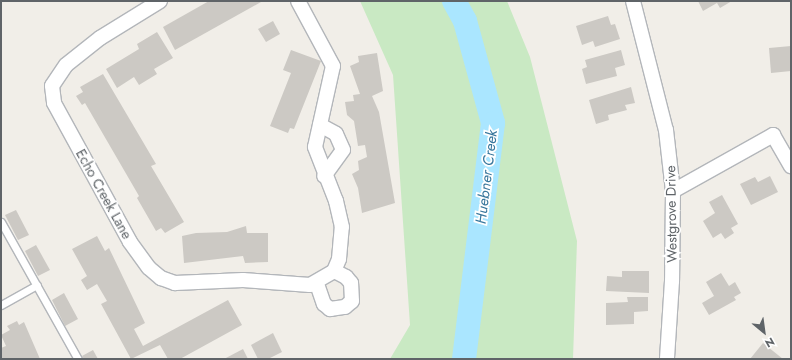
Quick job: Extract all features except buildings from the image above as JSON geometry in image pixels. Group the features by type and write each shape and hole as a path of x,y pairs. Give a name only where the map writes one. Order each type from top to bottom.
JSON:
{"street":[{"name":"Echo Creek Lane","path":"160,1 84,49 56,77 51,94 130,242 149,268 175,283 228,280 317,284"},
{"path":"298,1 333,66 315,147 324,176 336,201 342,227 339,259 334,271 317,284 324,304 330,309 345,307 352,301 351,283 346,276 334,271"},
{"name":"Westgrove Drive","path":"634,1 666,130 673,191 672,281 667,359"},
{"path":"320,125 336,134 342,142 343,150 324,176"},
{"path":"673,191 773,135 791,166"}],"lane":[{"path":"1,222 78,359"},
{"path":"1,305 37,285"}],"green space":[{"path":"360,1 507,1 530,57 577,241 573,359 390,359 410,325 393,75"}],"waterway":[{"name":"Huebner Creek","path":"454,1 465,21 493,123 464,359"}]}
